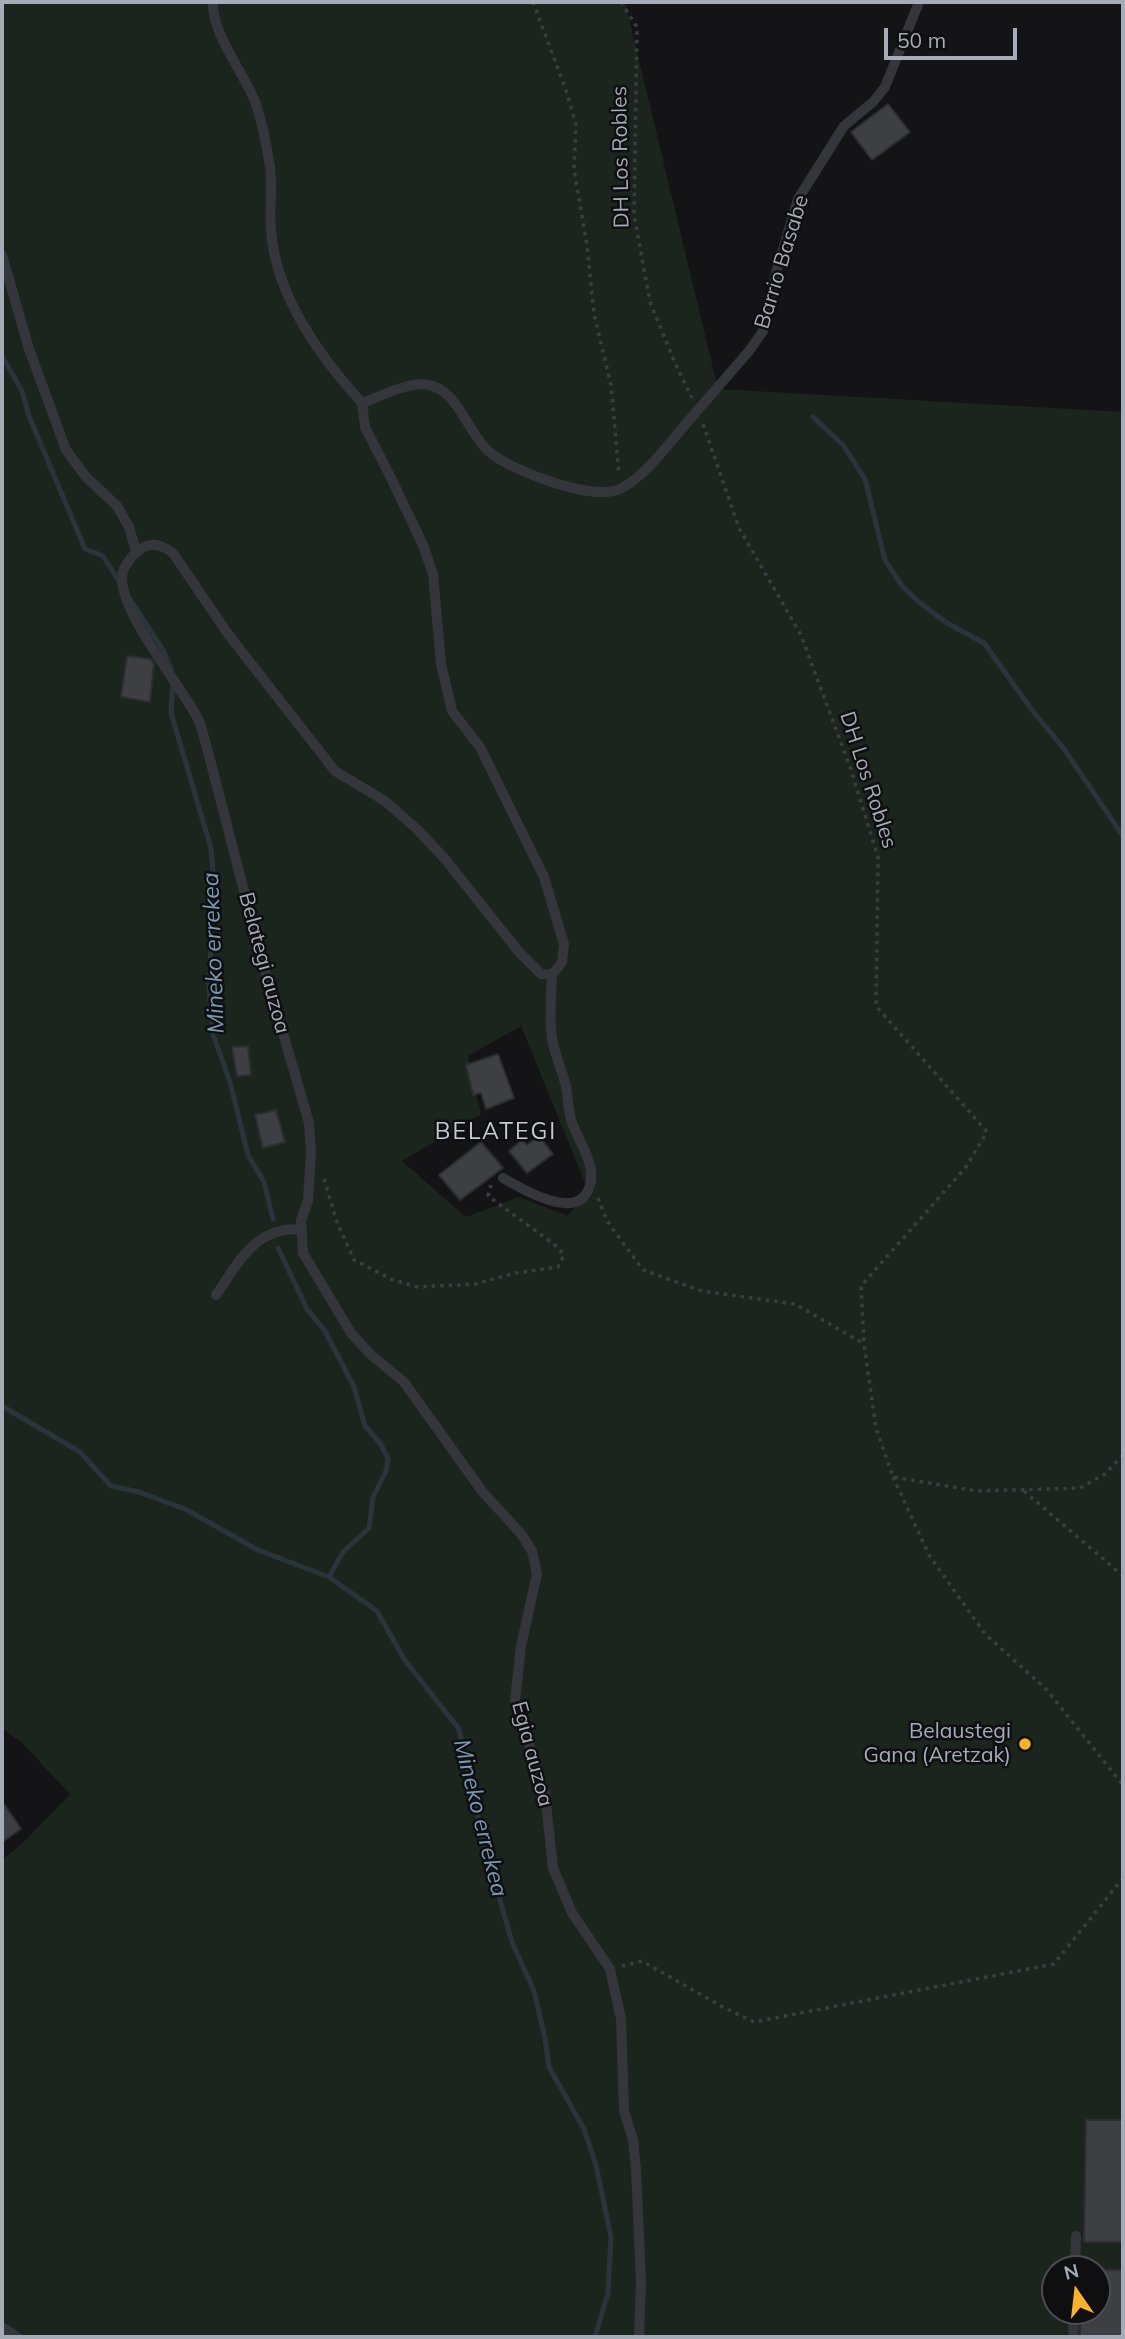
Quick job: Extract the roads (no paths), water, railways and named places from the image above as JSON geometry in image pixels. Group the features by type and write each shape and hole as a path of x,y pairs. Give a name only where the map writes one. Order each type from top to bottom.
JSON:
{"lane":[{"path":"213,2 219,32 256,104 270,168 271,232 275,263 285,290 320,351 362,403 365,428 423,545 433,574 441,664 452,711 480,747 544,877 564,944 562,962 552,975 552,1041 565,1084 571,1121 590,1164 590,1180 586,1195 574,1203 553,1202 525,1191 503,1178"},
{"name":"Barrio Basabe","path":"362,403 415,384 434,386 450,397 490,453 526,472 561,484 597,493 620,489 645,471 749,351 763,331 776,273 798,199 844,126 873,102 885,87 919,2"},
{"path":"2,255 29,349 66,450 86,477 117,506 129,527 136,551 150,544 163,546 173,553 228,634 335,771 385,801 417,829 446,859 519,952 541,974 552,975"},
{"name":"Belategi auzoa","path":"136,551 122,573 124,594 155,652 197,718 204,738 309,1123 311,1152"},
{"name":"Egia auzoa","path":"311,1152 309,1201 301,1220 303,1254 351,1333 370,1354 404,1382 482,1491 522,1535 532,1551 537,1574 521,1646 515,1699 545,1794 553,1868 572,1913 611,1969 621,2019 624,2111 633,2140 636,2169 641,2282 639,2337"},
{"path":"216,1295 250,1246 267,1234 286,1228 302,1228"},
{"path":"1075,2255 1076,2236"},
{"path":"2,2327 17,2337"}],"waterway":[{"name":"Mineko errekea","path":"2,356 22,391 29,416 85,549 103,556 120,583"},
{"path":"813,417 843,445 865,479 885,560 902,586 947,623 984,643 1064,749 1123,836"},
{"name":"Mineko errekea","path":"130,599 163,650 171,669"},
{"name":"Mineko errekea","path":"173,683 171,713 211,848 214,884 209,987 213,1034 230,1082 248,1155 264,1182 273,1219"},
{"name":"Mineko errekea","path":"278,1248 307,1309 325,1331 354,1387 365,1426 380,1443 388,1458 386,1471 373,1497 369,1528 343,1552 329,1577"},
{"name":"Mineko errekea","path":"2,1406 80,1452 111,1486 139,1492 185,1509 258,1550 329,1577 377,1611 404,1659 459,1729 483,1841 512,1942 534,1991 549,2067 584,2129 596,2165 611,2237 608,2293 595,2337"}],"place":[{"name":"Belaustegi Gana (Aretzak)","path":"1025,1744"}],"district":[{"name":"BELATEGI","path":"496,1132"}]}
